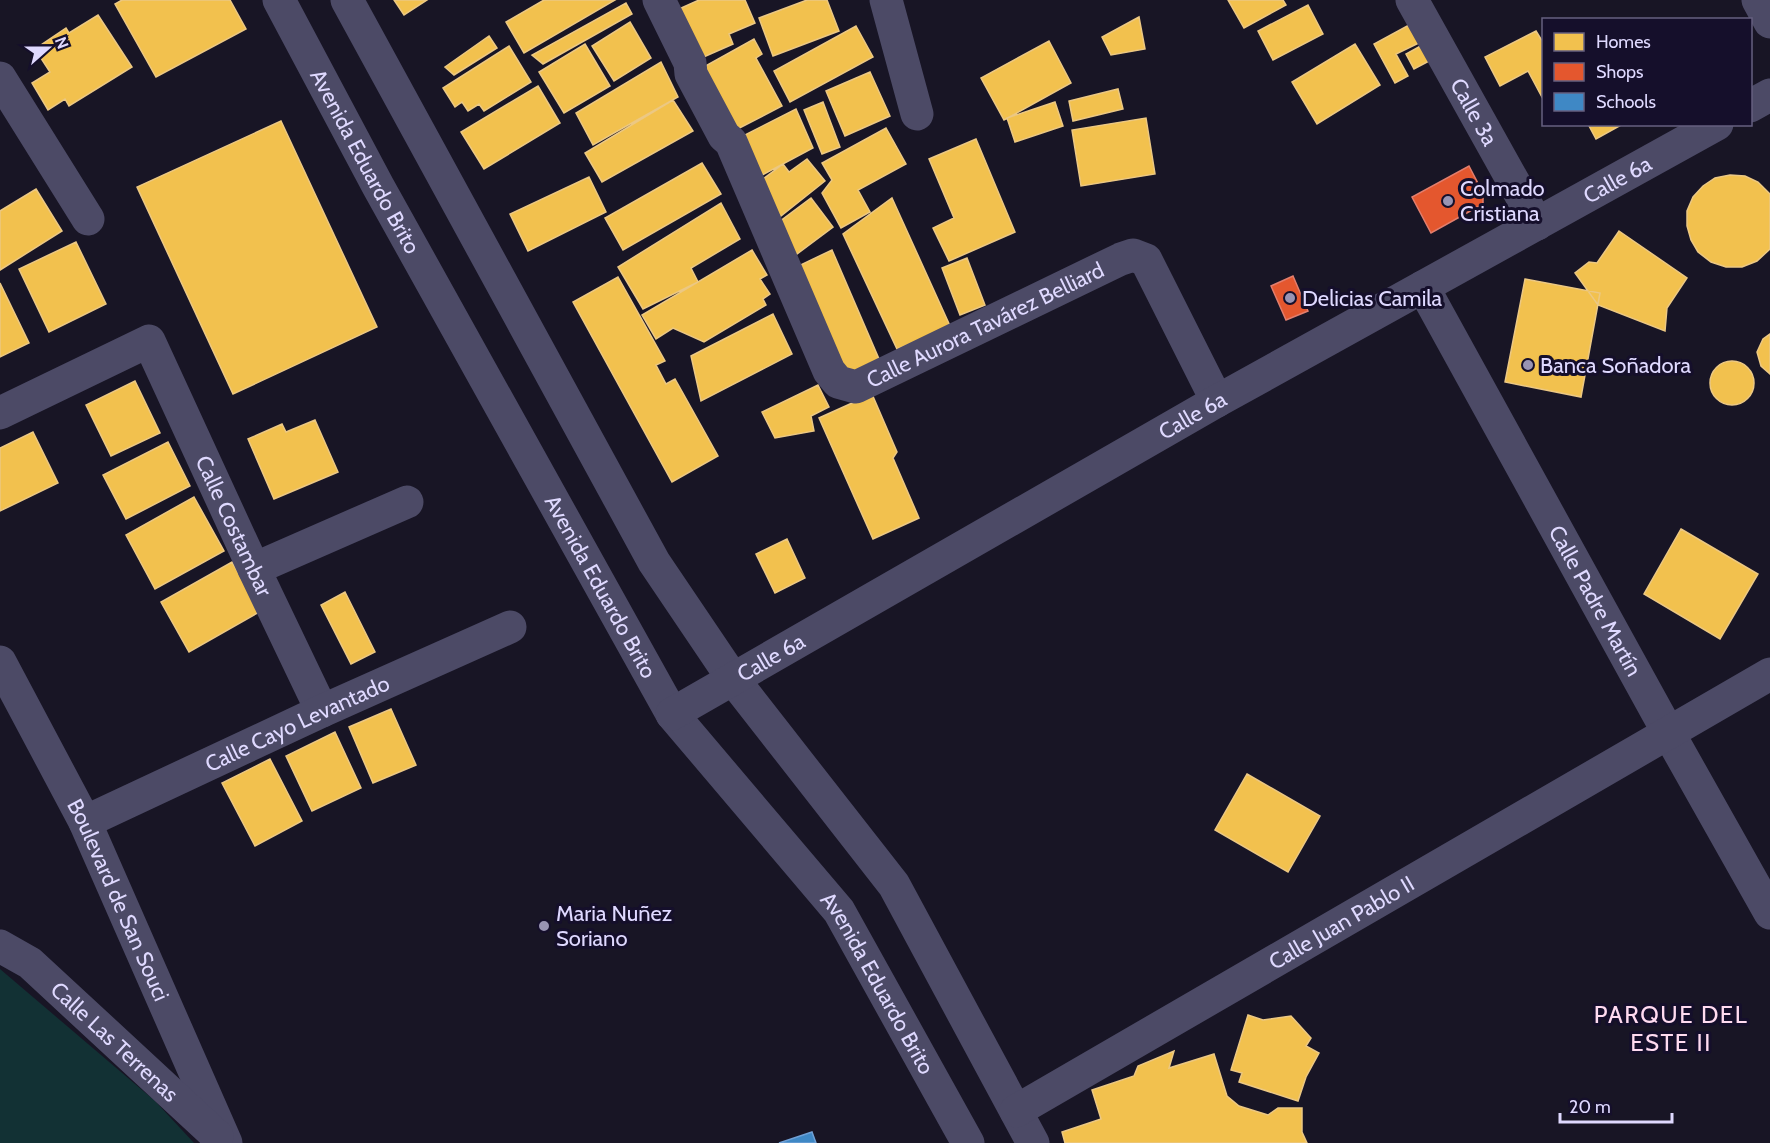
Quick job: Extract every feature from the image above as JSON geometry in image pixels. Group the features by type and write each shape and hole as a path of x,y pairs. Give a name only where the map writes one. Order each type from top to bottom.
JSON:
{"street":[{"name":"Avenida Eduardo Brito","path":"279,0 378,186 672,714 839,911 968,1143"},
{"path":"347,0 654,562 733,679 894,885 1033,1143"},
{"name":"Calle Aurora Tavárez Belliard","path":"659,0 690,63 691,74 724,136 731,142 829,371 838,382 856,387 1121,258 1133,255 1146,260 1217,401"},
{"path":"886,0 917,114"},
{"name":"Calle 3a","path":"1412,0 1537,224"},
{"path":"1758,0 1770,22"},
{"path":"0,78 88,219"},
{"path":"1752,105 1770,95"},
{"name":"Calle 6a","path":"672,714 1217,401 1713,126"},
{"name":"Calle Padre Martín","path":"1423,287 1770,913"},
{"name":"Calle Costambar","path":"0,413 149,341 322,711"},
{"path":"254,569 407,502"},
{"name":"Calle Cayo Levantado","path":"85,822 322,711 510,627"},
{"name":"Boulevard de San Souci","path":"0,662 85,822 225,1143"},
{"name":"Calle Juan Pablo II","path":"1016,1111 1770,674"},
{"name":"Calle Las Terrenas","path":"0,946 30,963 225,1143"}],"green space":[{"path":"0,969 155,1101 194,1143 0,1143"}],"building: Homes":[{"path":"122,0 230,0 246,29 156,77 115,4"},
{"path":"394,0 427,0 404,15"},
{"path":"544,0 615,0 524,53 506,22"},
{"path":"699,0 745,0 755,23 729,34 733,44 690,63 668,14"},
{"path":"807,0 827,0 839,31 773,56 759,18"},
{"path":"1228,0 1283,0 1286,5 1244,28"},
{"path":"626,3 632,14 543,64 532,55"},
{"path":"1308,5 1323,34 1273,60 1258,31"},
{"path":"98,15 132,67 69,106 65,99 48,110 32,83 50,72 35,49 66,28 69,33"},
{"path":"1139,17 1145,49 1111,55 1102,37"},
{"path":"630,22 651,58 614,81 592,46"},
{"path":"1409,25 1419,43 1396,54 1408,76 1395,83 1374,44"},
{"path":"856,26 873,57 790,102 774,71"},
{"path":"1536,31 1542,41 1542,97 1528,71 1500,86 1485,57"},
{"path":"489,36 497,48 454,75 445,67"},
{"path":"754,39 762,54 756,58 782,106 724,136 691,74"},
{"path":"1049,41 1071,83 1004,120 981,78"},
{"path":"585,44 610,86 564,113 539,72"},
{"path":"1355,44 1380,85 1317,124 1292,82"},
{"path":"1424,44 1433,59 1414,69 1406,54"},
{"path":"509,46 531,82 484,111 479,104 468,111 462,102 455,107 443,88"},
{"path":"661,62 678,97 593,145 576,113"},
{"path":"870,72 890,116 845,136 826,91"},
{"path":"538,86 560,123 484,169 461,132"},
{"path":"1118,89 1123,109 1073,121 1069,101"},
{"path":"673,100 693,131 602,182 585,153"},
{"path":"823,102 840,147 822,154 804,110"},
{"path":"1055,102 1063,126 1015,142 1007,118"},
{"path":"796,109 813,148 751,181 731,142"},
{"path":"1146,118 1155,174 1081,186 1072,130"},
{"path":"281,121 377,327 233,394 137,187"},
{"path":"1589,126 1619,126 1596,139"},
{"path":"886,128 906,164 858,190 870,212 841,228 822,193 832,180 822,163"},
{"path":"976,139 1015,232 949,261 933,228 954,218 929,159"},
{"path":"807,159 825,181 776,220 751,188 783,164 789,172"},
{"path":"702,163 721,194 623,250 605,218"},
{"path":"1730,175 1745,176 1758,182 1770,194 1770,249 1757,261 1742,267 1726,267 1711,262 1698,252 1687,226 1687,211 1693,197 1715,178"},
{"path":"589,177 606,212 528,251 510,214"},
{"path":"36,189 62,231 0,270 0,211"},
{"path":"811,198 833,227 793,257 771,228"},
{"path":"892,198 951,328 897,349 843,234"},
{"path":"721,203 740,239 691,268 698,282 643,309 618,267"},
{"path":"1619,231 1687,278 1667,308 1665,331 1598,305 1575,273 1589,262 1597,263"},
{"path":"76,242 106,304 49,332 19,269"},
{"path":"752,250 767,275 760,279 770,294 763,299 766,305 704,342 673,328 656,339 642,315"},
{"path":"832,250 879,359 847,375 790,270"},
{"path":"967,258 985,305 960,315 942,268"},
{"path":"618,277 665,361 656,365 666,384 675,379 718,456 672,482 573,302"},
{"path":"1525,279 1600,293 1581,397 1505,382"},
{"path":"0,283 29,343 0,357"},
{"path":"773,314 792,354 701,401 691,356"},
{"path":"1770,334 1770,374 1761,366 1757,352 1763,339"},
{"path":"1732,361 1747,368 1754,383 1747,398 1732,405 1717,398 1710,383 1717,368"},
{"path":"135,381 160,433 111,456 86,405"},
{"path":"818,385 829,407 811,416 814,431 775,438 762,412"},
{"path":"872,394 897,452 893,458 919,518 873,539 819,418"},
{"path":"315,420 338,472 274,499 248,439 282,424 286,432"},
{"path":"33,432 58,483 0,511 0,448"},
{"path":"168,442 190,486 126,519 103,475"},
{"path":"194,497 224,551 155,589 126,535"},
{"path":"1681,529 1758,574 1720,639 1644,594"},
{"path":"787,539 805,578 775,593 756,554"},
{"path":"232,562 261,611 189,652 161,602"},
{"path":"345,592 375,652 351,664 321,605"},
{"path":"391,709 416,765 373,783 349,727"},
{"path":"335,732 361,788 312,811 286,756"},
{"path":"270,759 302,821 255,846 222,783"},
{"path":"1247,774 1320,816 1288,872 1215,830"},
{"path":"1248,1015 1263,1020 1291,1016 1311,1038 1306,1046 1319,1053 1306,1077 1298,1101 1239,1082 1242,1073 1231,1070"},
{"path":"1174,1051 1169,1068 1214,1054 1227,1096 1239,1106 1268,1115 1278,1108 1302,1108 1302,1132 1307,1143 1065,1143 1062,1132 1101,1119 1092,1090 1134,1076 1138,1066"}],"building: Shops":[{"name":"Colmado Cristiana","path":"1469,166 1483,193 1483,204 1431,233 1412,197"},
{"name":"Delicias Camila","path":"1293,276 1308,311 1286,320 1271,286"}],"building: Schools":[{"path":"812,1132 816,1143 779,1143"}],"place":[{"name":"Colmado Cristiana","path":"1448,201"},
{"name":"Delicias Camila","path":"1290,298"},
{"name":"Banca Soñadora","path":"1528,365"},
{"name":"Maria Nuñez Soriano","path":"544,926"}],"district":[{"name":"PARQUE DEL ESTE II","path":"1671,1029"}]}
